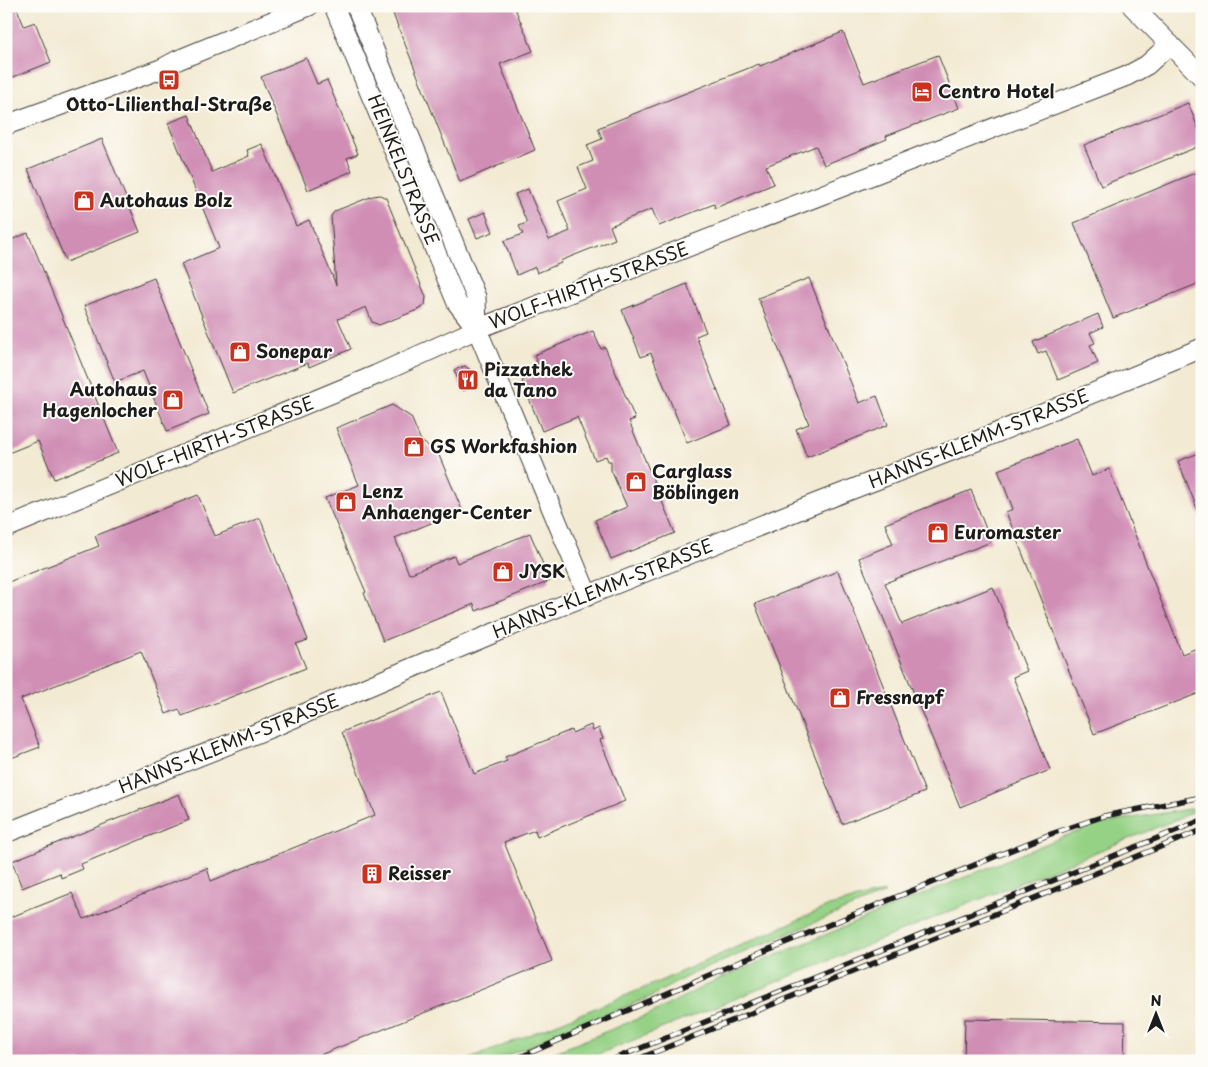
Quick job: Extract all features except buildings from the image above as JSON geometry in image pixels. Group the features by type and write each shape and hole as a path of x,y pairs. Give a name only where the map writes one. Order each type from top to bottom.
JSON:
{"street":[{"path":"6,126 161,69 178,60 309,6"},
{"name":"HEINKELSTRASSE","path":"334,6 458,303 478,329 588,596"},
{"name":"HEINKELSTRASSE","path":"356,6 476,297 478,329"},
{"path":"1132,6 1202,77"},
{"name":"WOLF-HIRTH-STRASSE","path":"6,528 382,373 478,329 1126,76 1146,65 1170,44"},
{"name":"HANNS-KLEMM-STRASSE","path":"6,834 257,733 494,632 814,504 967,446 1202,348"}],"green space":[{"path":"1202,807 1180,818 582,1061 533,1061 652,1013 716,980 1062,837 1107,822"},
{"path":"885,892 690,975 650,997 493,1061 465,1061 649,986 829,906"}],"railway":[{"path":"511,1061 760,953 1048,835 1104,816 1202,797"},
{"path":"609,1061 1202,820"},
{"path":"633,1061 1202,830"}],"place":[{"name":"Otto-Lilienthal-Straße","path":"169,80"},
{"name":"Centro Hotel","path":"922,92"},
{"name":"Autohaus Bolz","path":"84,201"},
{"name":"Sonepar","path":"240,352"},
{"name":"Pizzathek da Tano","path":"468,380"},
{"name":"Autohaus Hagenlocher","path":"173,400"},
{"name":"GS Workfashion","path":"414,447"},
{"name":"Carglass Böblingen","path":"636,482"},
{"name":"Lenz Anhaenger-Center","path":"346,502"},
{"name":"Euromaster","path":"938,533"},
{"name":"JYSK","path":"503,572"},
{"name":"Fressnapf","path":"840,698"},
{"name":"Reisser","path":"372,874"}]}
